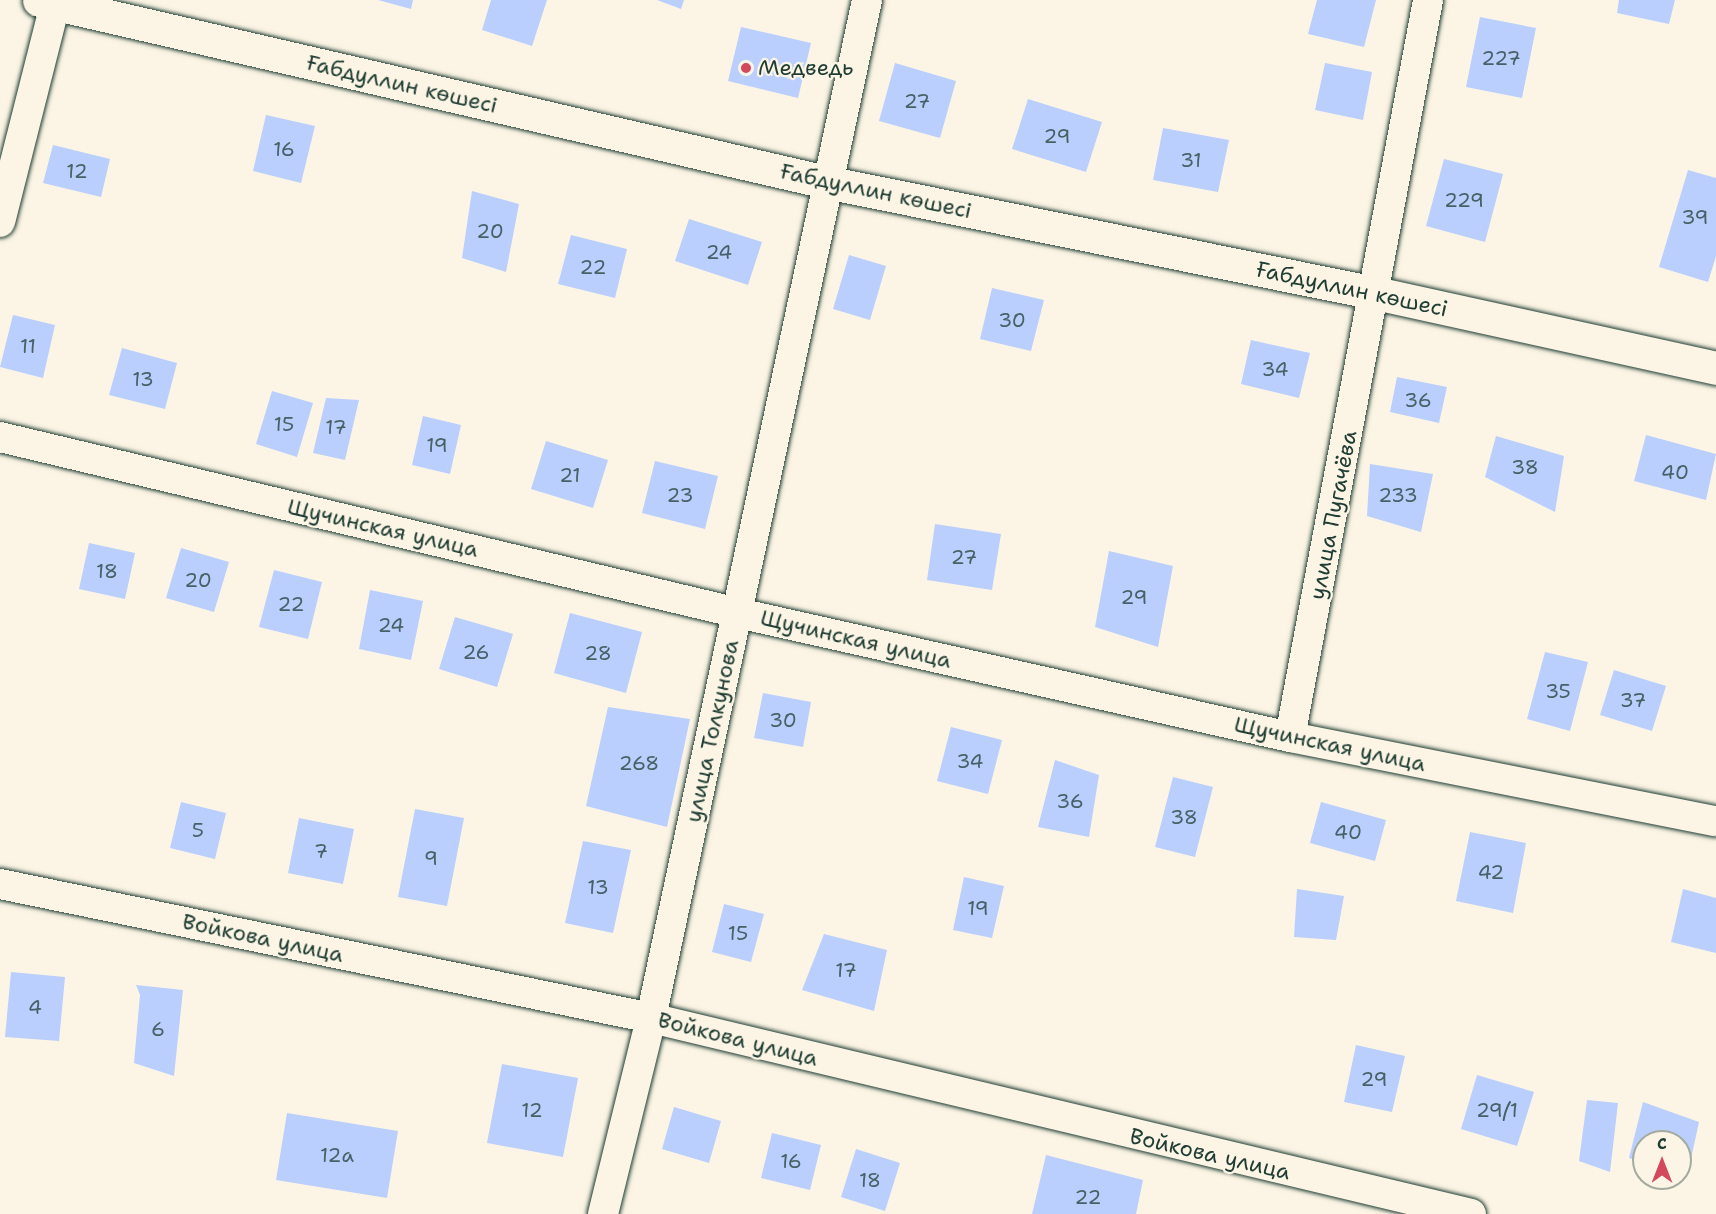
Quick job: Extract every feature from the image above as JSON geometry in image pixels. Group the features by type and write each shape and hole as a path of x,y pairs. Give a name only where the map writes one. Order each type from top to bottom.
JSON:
{"street":[{"name":"улица Толкунова","path":"603,1214 651,1018 738,613 826,182 867,0"},
{"name":"улица Пугачёва","path":"1290,737 1375,293 1428,0"},
{"name":"Ғабдуллин көшесі","path":"47,2 105,7 826,182 1375,293 1716,368"},
{"path":"0,222 47,2"},
{"name":"Щучинская улица","path":"0,437 738,613 1290,737 1716,821"},
{"name":"Войкова улица","path":"0,884 651,1018 1471,1214"}],"building":[{"path":"378,0 413,0 411,9"},
{"path":"491,0 547,0 532,46 482,30"},
{"path":"657,0 684,0 681,9"},
{"path":"1317,0 1376,0 1364,47 1308,34"},
{"path":"1619,0 1675,0 1669,24 1617,13"},
{"path":"1480,17 1536,28 1522,98 1466,87"},
{"path":"741,27 811,43 798,98 728,81"},
{"path":"895,63 956,81 940,138 879,121"},
{"path":"1325,63 1372,72 1363,120 1315,110"},
{"path":"1028,99 1102,122 1086,172 1012,149"},
{"path":"266,115 315,126 301,183 253,171"},
{"path":"1163,128 1229,140 1218,192 1153,180"},
{"path":"53,145 110,159 101,197 43,183"},
{"path":"1444,159 1503,174 1485,242 1426,226"},
{"path":"1688,170 1716,178 1716,256 1708,282 1659,267"},
{"path":"472,191 519,204 506,272 462,258"},
{"path":"689,219 762,242 748,285 675,261"},
{"path":"571,235 627,249 615,298 558,284"},
{"path":"849,255 886,266 870,320 833,309"},
{"path":"992,288 1044,300 1031,351 980,339"},
{"path":"13,315 55,325 43,378 0,367"},
{"path":"1251,340 1310,353 1299,398 1241,384"},
{"path":"122,348 177,363 165,409 109,395"},
{"path":"1397,377 1447,387 1439,423 1390,412"},
{"path":"272,391 313,403 297,457 256,444"},
{"path":"326,398 359,400 345,460 313,453"},
{"path":"423,416 461,425 450,474 412,465"},
{"path":"1646,435 1716,454 1706,500 1634,481"},
{"path":"1496,436 1564,456 1555,512 1485,477"},
{"path":"546,441 608,460 593,508 531,489"},
{"path":"655,461 718,476 705,529 642,513"},
{"path":"1370,464 1433,474 1421,532 1367,516"},
{"path":"935,524 1001,534 992,590 927,580"},
{"path":"89,543 135,553 125,599 79,589"},
{"path":"181,548 229,562 214,612 166,598"},
{"path":"1109,551 1173,566 1158,647 1095,627"},
{"path":"274,570 322,582 308,639 259,627"},
{"path":"370,590 423,601 411,660 359,649"},
{"path":"570,613 642,632 626,693 554,673"},
{"path":"455,617 513,634 497,687 439,669"},
{"path":"1545,652 1588,662 1570,731 1527,719"},
{"path":"1614,670 1666,686 1652,731 1600,715"},
{"path":"763,693 811,702 803,747 754,738"},
{"path":"608,707 690,719 667,827 586,806"},
{"path":"951,727 1002,740 988,794 937,781"},
{"path":"1055,760 1099,775 1089,837 1038,827"},
{"path":"1173,777 1213,787 1195,857 1155,847"},
{"path":"181,802 226,813 215,859 170,848"},
{"path":"1321,802 1386,820 1375,861 1310,843"},
{"path":"415,809 464,818 447,906 398,897"},
{"path":"299,818 354,829 343,884 288,873"},
{"path":"1470,832 1526,843 1513,913 1456,901"},
{"path":"583,841 631,850 613,933 565,923"},
{"path":"964,877 1004,886 992,938 953,930"},
{"path":"1297,889 1344,896 1336,940 1294,937"},
{"path":"1683,889 1716,898 1716,953 1671,942"},
{"path":"724,904 764,914 751,962 712,952"},
{"path":"824,934 887,950 874,1011 802,990"},
{"path":"11,972 65,977 59,1041 5,1037"},
{"path":"136,985 183,990 174,1076 134,1063 140,995"},
{"path":"1356,1045 1405,1056 1392,1112 1344,1102"},
{"path":"502,1064 578,1078 563,1157 487,1143"},
{"path":"1477,1075 1534,1092 1517,1146 1461,1129"},
{"path":"1587,1100 1618,1103 1610,1172 1579,1161"},
{"path":"1643,1102 1699,1122 1692,1154 1692,1130 1636,1130"},
{"path":"674,1107 721,1121 709,1163 662,1149"},
{"path":"287,1113 398,1131 387,1198 276,1180"},
{"path":"772,1133 821,1145 810,1190 761,1178"},
{"path":"856,1149 900,1163 885,1211 841,1197"},
{"path":"1046,1155 1143,1180 1136,1214 1032,1214"}],"place":[{"name":"Медведь","path":"746,68"}]}
